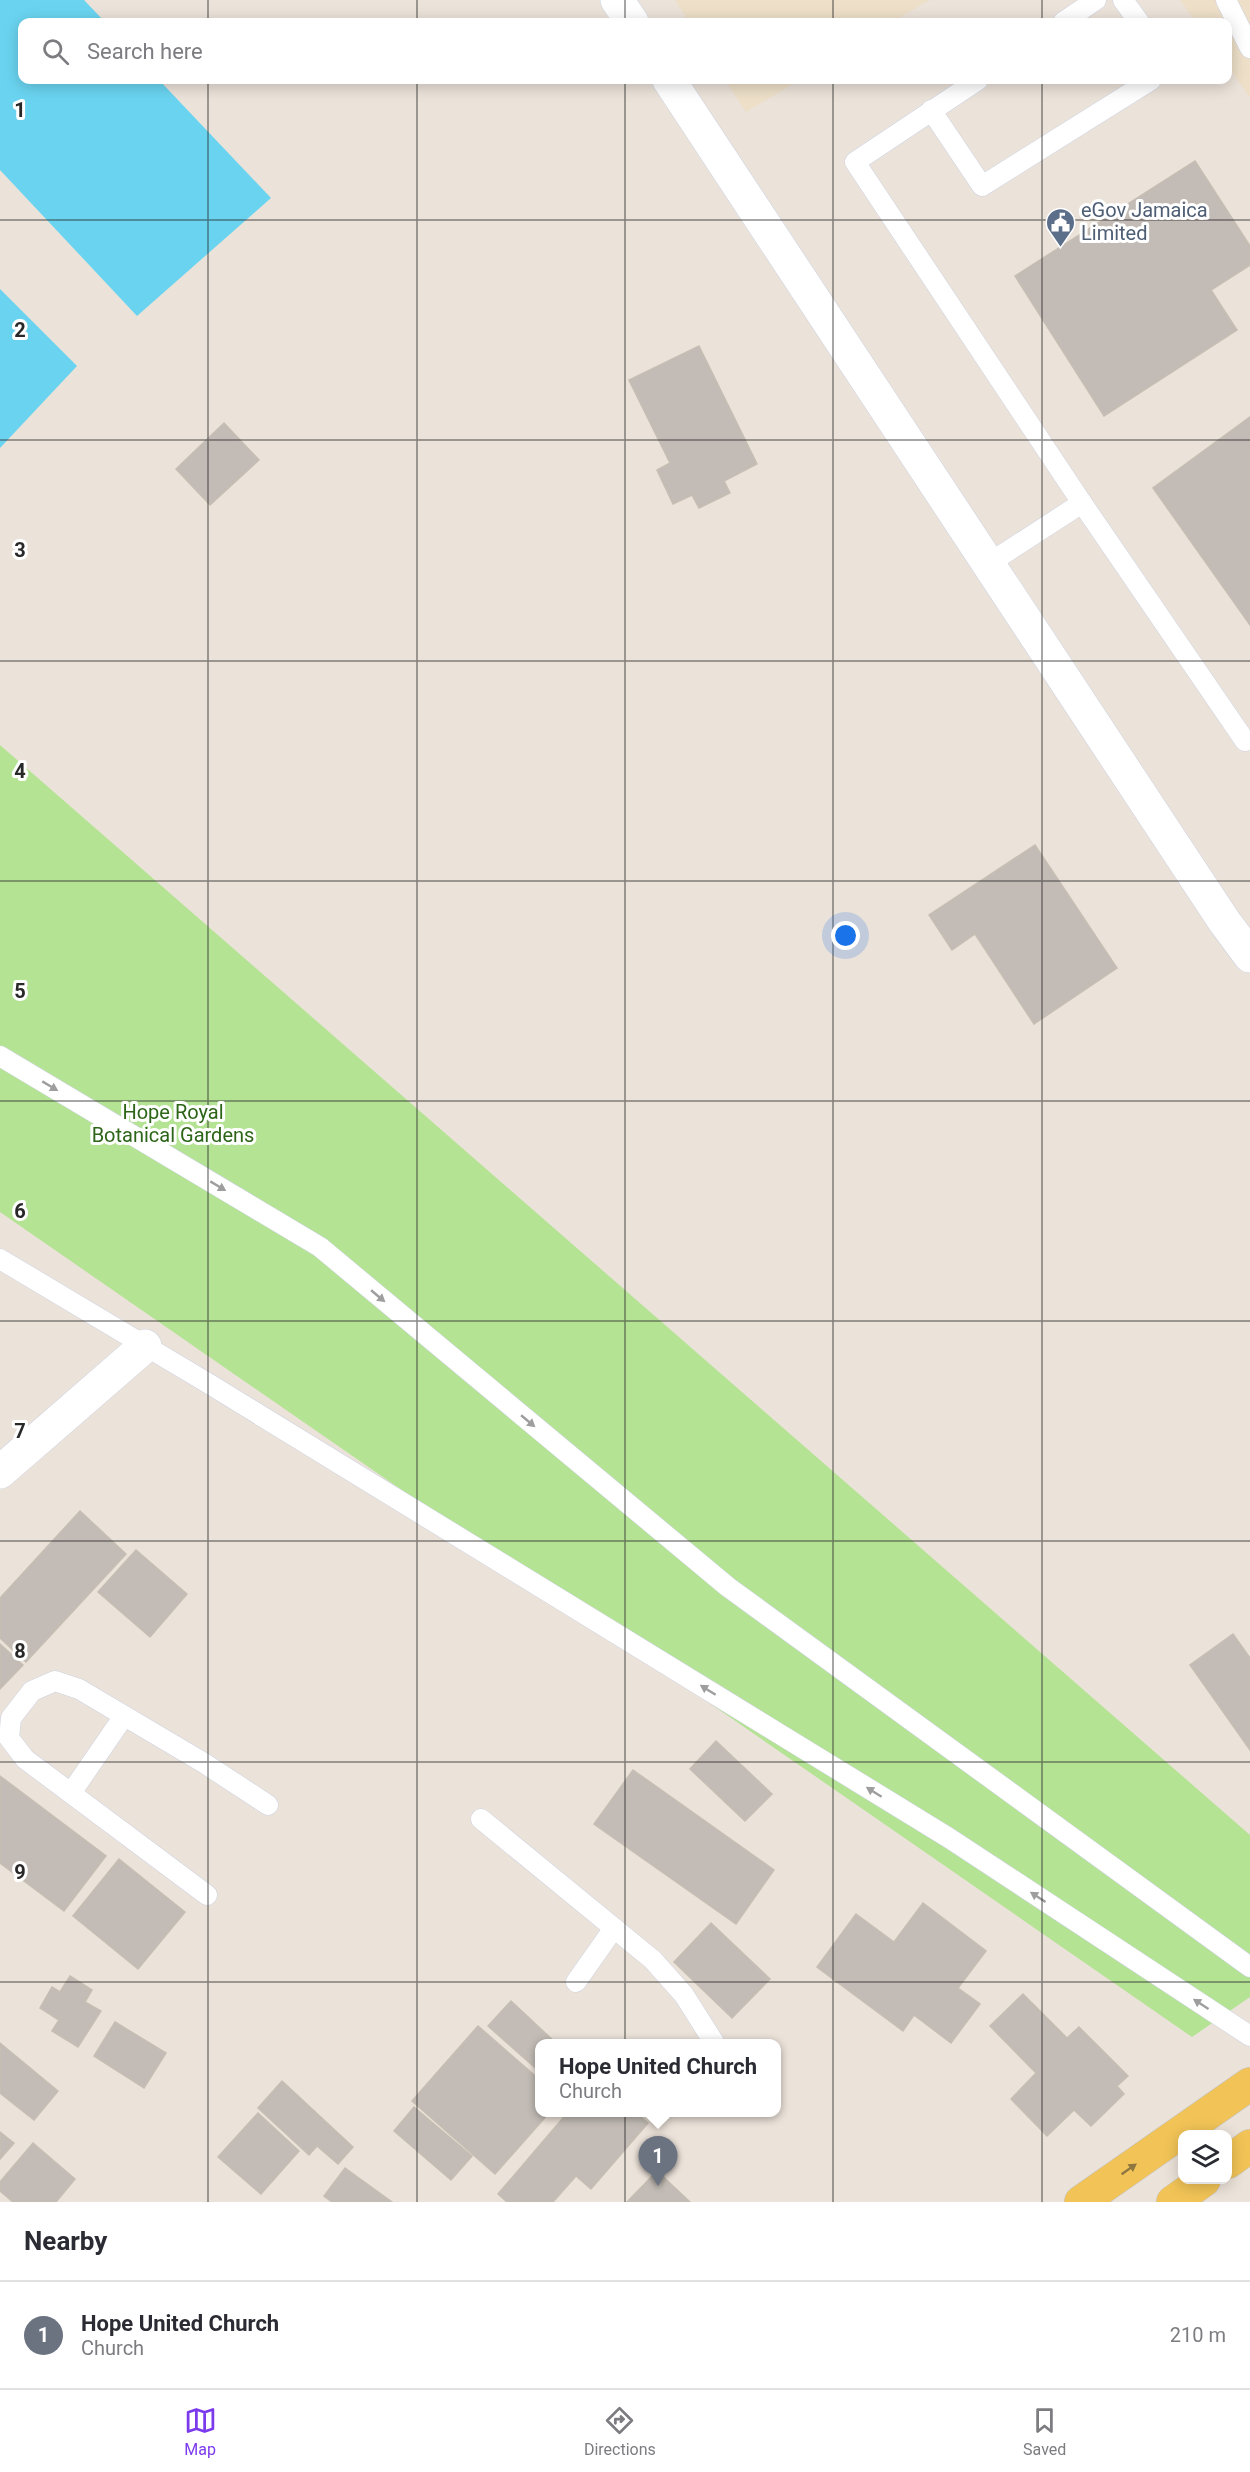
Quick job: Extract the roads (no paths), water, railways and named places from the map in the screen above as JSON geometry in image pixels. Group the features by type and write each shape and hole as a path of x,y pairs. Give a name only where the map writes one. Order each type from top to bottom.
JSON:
{"main road":[{"path":"1081,2202 1250,2084"},
{"path":"1232,2159 1250,2146"},
{"path":"1173,2202 1198,2184"}],"street":[{"path":"617,0 629,18"},
{"path":"672,84 1224,921 1250,956"},
{"path":"0,1472 146,1346"}],"lane":[{"path":"1069,18 1096,0"},
{"path":"1123,0 1136,18"},
{"path":"1226,0 1250,48"},
{"path":"972,84 855,162 1082,503 1245,741"},
{"path":"932,110 982,186 1145,84"},
{"path":"988,564 1082,503"},
{"path":"0,1056 320,1247 728,1587 1250,1966"},
{"path":"0,1259 949,1838 1250,2036"},
{"path":"207,1895 25,1759 9,1738 11,1718 32,1691 55,1681 79,1689 268,1805"},
{"path":"70,1793 124,1716"},
{"path":"481,1820 653,1959 684,1995 712,2039"},
{"path":"576,1982 614,1928"}],"water":[{"path":"0,0 84,0 101,18 18,18 18,84 163,84 271,198 137,316 0,170"},
{"path":"0,289 77,366 0,448"}],"place":[{"name":"eGov Jamaica Limited","path":"1060,248"},
{"name":"Hope United Church","path":"658,2186"}],"park label":[{"name":"Hope Royal Botanical Gardens","path":"173,1124"}]}
